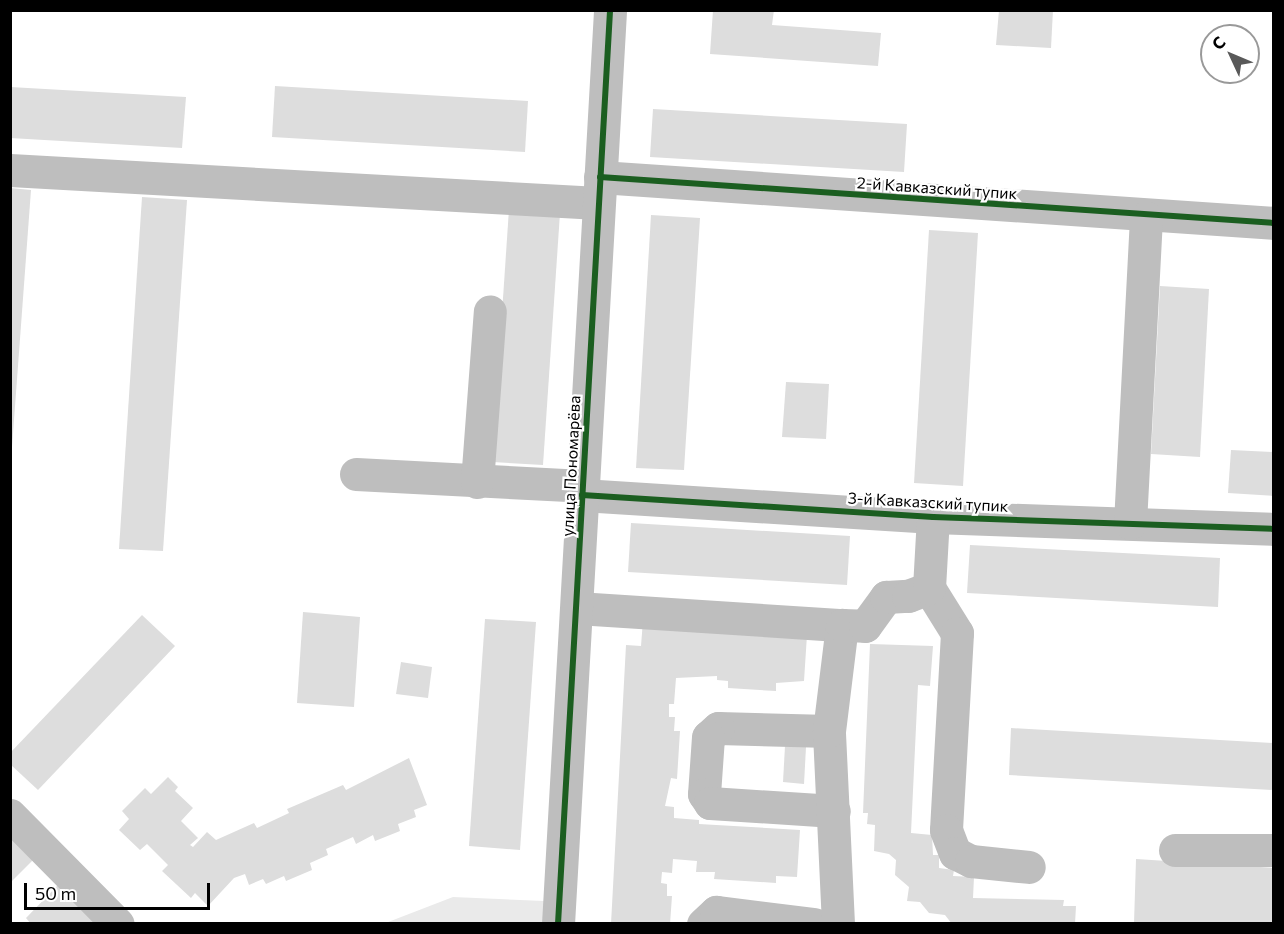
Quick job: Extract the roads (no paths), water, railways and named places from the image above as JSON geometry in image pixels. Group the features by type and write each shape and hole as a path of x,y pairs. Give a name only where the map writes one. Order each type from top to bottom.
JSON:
{"street":[{"name":"улица Пономарёва","path":"558,924 610,10"},
{"name":"2-й Кавказский тупик","path":"10,170 599,190 1274,223"},
{"path":"1130,523 1146,217"},
{"path":"477,482 490,311"},
{"name":"3-й Кавказский тупик","path":"356,474 933,517 1274,529"},
{"path":"933,517 929,588 957,633 946,830 955,853 971,861 1029,867"},
{"path":"577,608 865,626 886,597 908,596 929,588"},
{"path":"838,924 829,731 842,626"},
{"path":"829,731 718,728 708,737 704,794 710,803 834,811"},
{"path":"10,816 118,924"},
{"path":"1175,850 1274,850"},
{"path":"703,924 716,912 814,924"}]}
